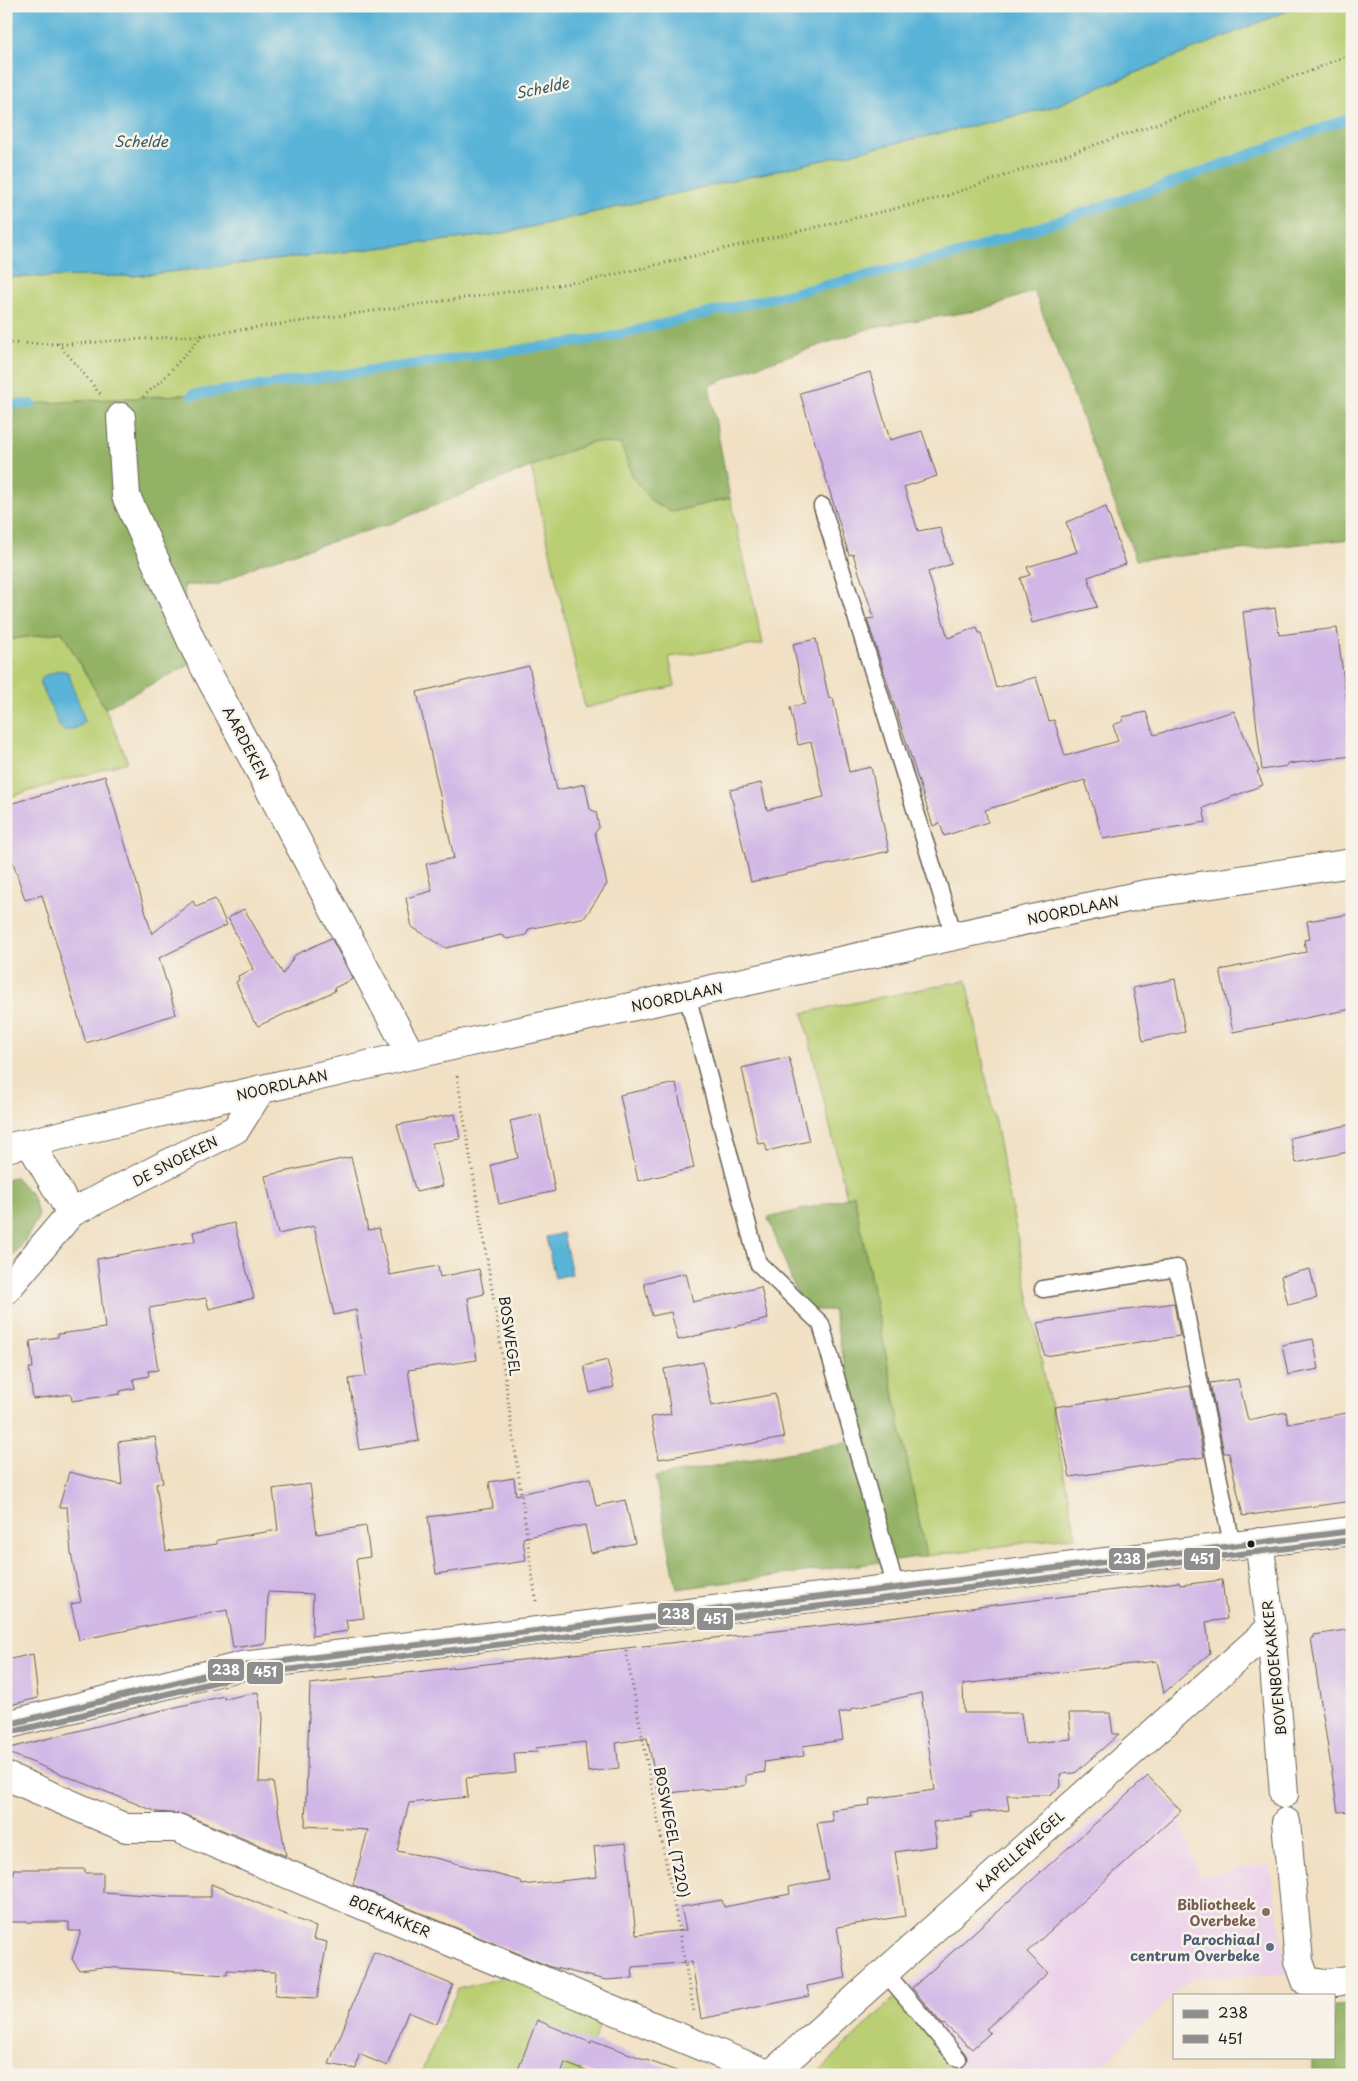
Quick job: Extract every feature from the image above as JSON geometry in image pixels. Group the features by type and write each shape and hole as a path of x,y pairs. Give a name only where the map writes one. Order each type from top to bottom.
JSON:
{"street":[{"name":"AARDEKEN","path":"121,417 126,496 196,651 411,1055"},
{"name":"NOORDLAAN","path":"18,1145 411,1055 1146,894 1352,863"},
{"name":"DE SNOEKEN","path":"6,1290 71,1213 236,1129 261,1090"},
{"path":"18,1145 71,1213"},
{"path":"6,1725 242,1666 896,1588 1352,1531"},
{"name":"BOVENBOEKAKKER","path":"1259,1542 1271,1628 1284,1794"},
{"name":"KAPELLEWEGEL","path":"770,2075 1271,1628"},
{"name":"BOEKAKKER","path":"6,1776 126,1828 177,1828 770,2075"},
{"path":"1286,1822 1299,1961 1306,1981 1325,1984 1352,1979"}],"lane":[{"path":"822,506 954,936"},
{"path":"687,995 758,1263 822,1324 896,1588"},
{"path":"1043,1289 1177,1268 1232,1545"},
{"path":"885,1972 958,2059"}],"path":[{"path":"6,343 58,343 204,335 592,280 940,198 1313,70 1352,53"},
{"path":"58,343 121,417 163,379 204,335"},
{"name":"BOSWEGEL","path":"452,1046 497,1320 540,1629"},
{"name":"BOSWEGEL (T220)","path":"620,1621 701,2046"}],"shaded area":[{"path":"1145,1773 1178,1812 1199,1876 1269,1864 1288,1974 1190,1978 1092,2075 819,2075 819,2071 895,1997"}],"green space":[{"path":"1299,6 1352,6 1352,124 1345,120 1146,192 957,254 603,338 212,393 6,404 6,277 134,276 500,234 1050,108"},
{"path":"1345,120 1352,124 1352,539 1136,560 1034,291 981,310 874,327 749,369 709,386 730,498 672,512 653,503 633,478 621,444 592,442 389,524 262,563 217,585 184,585 189,665 105,708 62,632 6,640 6,404 212,393 603,338 957,254 1146,192"},
{"path":"592,442 621,444 633,478 672,512 730,498 763,644 669,657 675,686 585,708 531,466"},
{"path":"62,632 105,708 128,762 6,798 6,640"},
{"path":"967,980 1076,1536 926,1556 854,1195 847,1198 803,1013"},
{"path":"15,1177 32,1195 39,1216 23,1244 6,1264 6,1179"},
{"path":"854,1194 926,1556 677,1589 655,1477 837,1444 860,1437 833,1310 803,1310 768,1218 847,1198"},
{"path":"509,1976 605,2013 579,2075 420,2075 458,1989"},
{"path":"895,1997 965,2075 819,2075 819,2071"},
{"path":"1352,2005 1352,2075 1312,2075 1312,2058 1336,2058 1336,2006"}],"water":[{"name":"Schelde","path":"6,6 1299,6 1050,108 499,234 134,276 6,277"},
{"path":"60,670 68,672 85,721 79,727 64,731 59,726 40,682 44,676"},
{"path":"563,1233 572,1274 555,1278 546,1237"}],"building":[{"path":"870,372 890,440 922,431 937,476 904,487 918,531 940,527 951,564 928,572 948,638 977,627 979,633 981,633 996,688 1036,677 1049,721 1054,720 1065,756 1118,741 1113,725 1124,721 1122,717 1146,712 1154,735 1234,711 1263,785 1203,808 1206,822 1103,839 1085,780 985,810 988,822 944,836 940,823 933,826 867,619 874,618 853,554 849,555 800,393"},
{"path":"1106,507 1126,564 1088,577 1097,607 1032,623 1020,578 1030,575 1027,567 1077,552 1066,522"},
{"path":"1275,608 1279,635 1337,628 1352,743 1352,756 1287,764 1287,766 1262,770 1243,612"},
{"path":"816,639 829,699 833,698 849,772 871,767 889,851 751,882 730,790 761,783 767,810 824,797 811,742 798,745 790,707 805,704 793,644"},
{"path":"529,666 557,790 585,784 590,809 596,812 599,827 595,833 607,884 585,917 529,929 526,935 507,939 501,935 446,948 412,927 406,898 432,891 426,864 454,858 417,692"},
{"path":"105,776 152,934 193,901 196,907 215,899 227,925 159,958 176,1014 86,1043 42,895 25,900 6,840 6,805"},
{"path":"244,909 283,974 295,955 331,938 353,979 334,988 335,991 258,1026 254,1022 236,982 239,980 238,976 253,969 228,918"},
{"path":"1352,914 1352,1009 1233,1032 1220,970 1306,952 1304,940 1310,939 1307,921"},
{"path":"1175,979 1185,1032 1143,1041 1133,988"},
{"path":"789,1057 809,1141 767,1151 765,1143 758,1144 742,1068"},
{"path":"676,1083 694,1168 638,1181 620,1095"},
{"path":"455,1114 460,1139 432,1143 443,1186 416,1192 397,1125"},
{"path":"540,1114 555,1191 499,1204 491,1165 518,1158 510,1121"},
{"path":"1352,1124 1352,1151 1296,1163 1290,1138"},
{"path":"351,1157 368,1230 379,1228 390,1275 438,1266 440,1277 479,1269 484,1294 468,1298 477,1360 408,1370 419,1441 359,1450 349,1379 366,1376 356,1310 334,1315 314,1226 278,1234 265,1176"},
{"path":"234,1223 254,1298 209,1309 206,1298 149,1308 158,1370 148,1371 149,1376 133,1379 135,1388 120,1391 120,1394 72,1401 71,1394 33,1399 29,1368 33,1368 30,1341 58,1337 58,1334 105,1328 97,1259 195,1241 193,1232"},
{"path":"1310,1269 1317,1298 1288,1305 1281,1276"},
{"path":"686,1273 693,1302 761,1287 768,1319 678,1340 671,1312 652,1316 644,1283"},
{"path":"1174,1303 1180,1336 1045,1356 1037,1323"},
{"path":"1313,1339 1319,1369 1288,1375 1282,1345"},
{"path":"607,1360 614,1387 590,1393 584,1366"},
{"path":"703,1362 711,1406 775,1394 784,1438 659,1459 651,1417 671,1414 664,1369"},
{"path":"1238,1379 1248,1420 1286,1412 1288,1424 1352,1412 1352,1501 1243,1516 1229,1453 1224,1453 1210,1383"},
{"path":"1190,1386 1204,1457 1070,1477 1055,1407"},
{"path":"155,1437 163,1483 156,1484 166,1551 217,1544 217,1540 278,1530 273,1489 310,1484 317,1534 366,1526 370,1557 356,1559 364,1618 346,1620 348,1631 312,1636 313,1594 268,1592 266,1643 233,1648 227,1610 79,1640 71,1604 81,1602 71,1553 67,1507 59,1507 69,1472 122,1485 118,1442"},
{"path":"514,1478 516,1495 590,1478 596,1506 625,1500 635,1543 591,1553 585,1525 523,1538 526,1561 436,1574 428,1517 493,1508 489,1482"},
{"path":"1222,1580 1227,1619 1206,1622 1210,1653 1164,1693 1157,1661 963,1684 964,1713 1021,1713 1025,1744 1071,1739 1069,1713 1110,1713 1113,1734 1119,1734 1075,1773 1060,1774 1061,1786 1050,1795 1007,1795 1009,1810 971,1813 972,1817 933,1822 937,1846 895,1852 905,1916 837,1927 846,1978 807,1986 809,1996 701,2019 692,1962 632,1967 633,1978 606,1980 551,1967 353,1885 368,1830 305,1826 310,1684 890,1618 1179,1582 1180,1585","holes":["921,1693 935,1790 869,1799 870,1805 831,1810 833,1821 817,1823 828,1879 789,1887 790,1894 724,1907 722,1900 681,1907 686,1930 636,1935 626,1843 594,1846 597,1877 522,1885 521,1881 440,1859 397,1851 409,1803 468,1797 466,1778 516,1773 514,1753 537,1752 536,1748 585,1742 588,1772 619,1768 616,1743 647,1738 659,1794 706,1789 727,1789 746,1785 746,1775 765,1772 764,1762 804,1756 803,1746 843,1740 839,1713"]},
{"path":"1352,1629 1352,1811 1338,1812 1311,1638 1314,1638 1314,1635"},
{"path":"33,1654 38,1698 6,1706 6,1660"},
{"path":"258,1692 262,1718 259,1782 273,1782 286,1856 183,1814 157,1812 6,1752 6,1749 137,1716 224,1696 224,1699"},
{"path":"1148,1776 1181,1811 1027,1952 1048,1973 986,2029 990,2033 972,2049 943,2025 912,1988"},
{"path":"13,1869 85,1869 85,1873 103,1873 103,1892 173,1897 211,1897 211,1884 316,1927 313,1939 327,1942 317,1998 275,1996 276,1972 227,1970 227,1975 103,1967 79,1970 72,1959 81,1931 69,1931 69,1922 6,1922 6,1875 14,1875"},
{"path":"374,1952 453,1985 437,2024 408,2012 387,2066 359,2054 356,2069 329,2064"},
{"path":"537,2020 591,2043 592,2040 679,2072 678,2075 596,2075 565,2063 561,2075 516,2075"}],"waterway":[{"path":"192,395 603,338 957,254 1146,192 1352,117"},
{"path":"6,404 31,404"}],"transit line":[{"name":"238","path":"6,1725 242,1666 896,1588 1352,1531"},
{"name":"451","path":"8,1733 244,1675 897,1597 1352,1540"}],"place":[{"name":"Bibliotheek Overbeke","path":"1266,1912"},
{"name":"Parochiaal centrum Overbeke","path":"1270,1947"}]}
